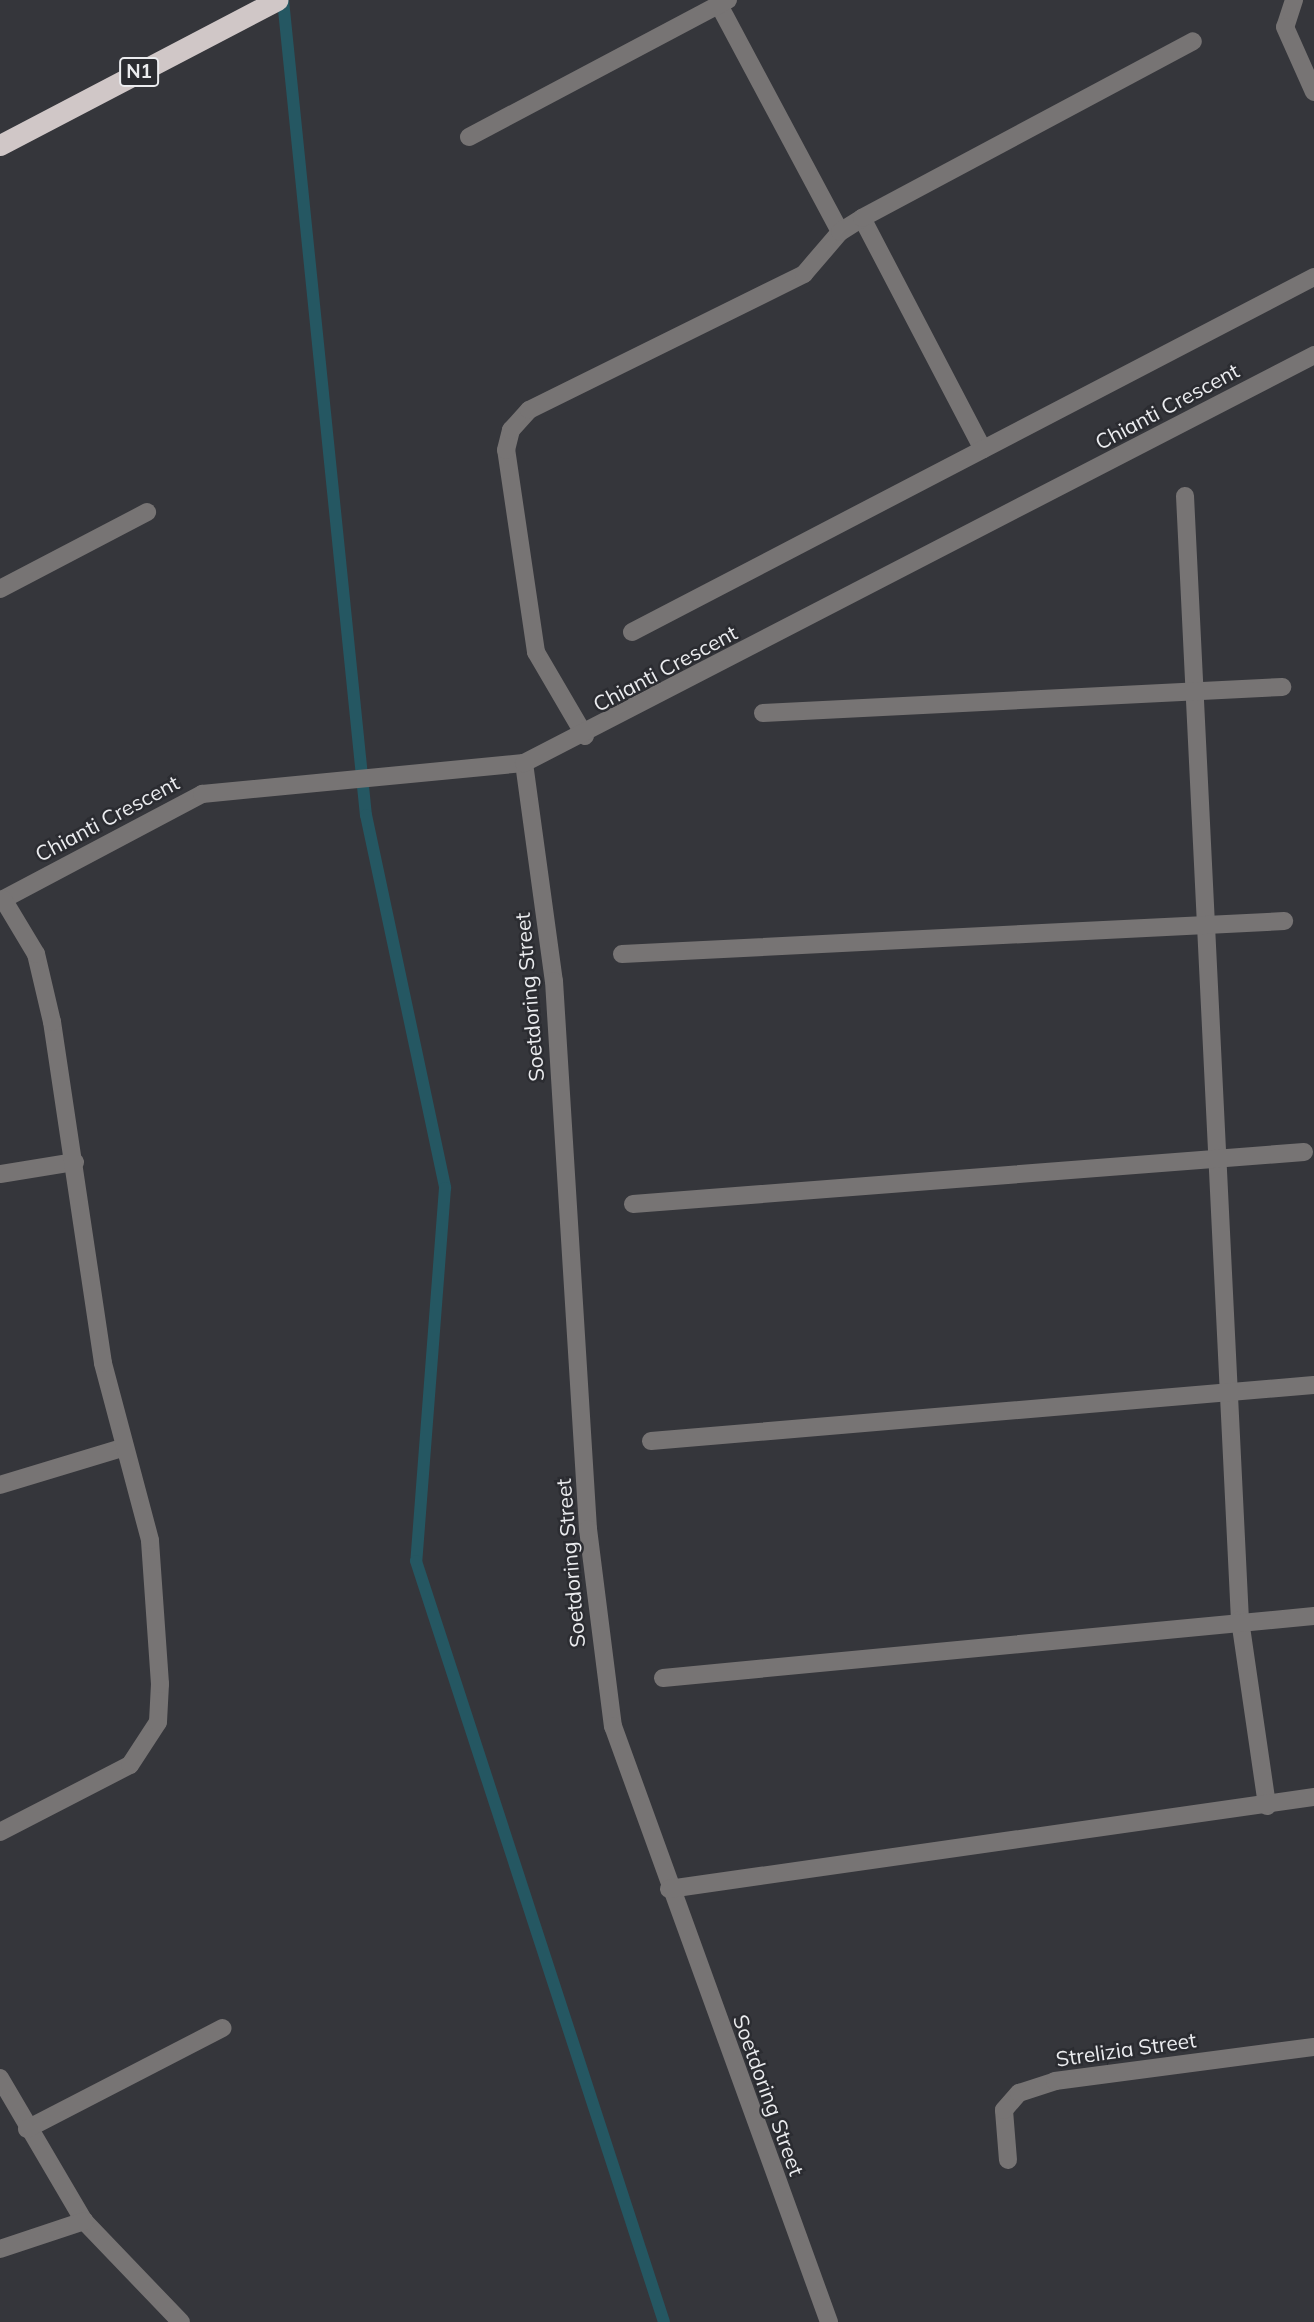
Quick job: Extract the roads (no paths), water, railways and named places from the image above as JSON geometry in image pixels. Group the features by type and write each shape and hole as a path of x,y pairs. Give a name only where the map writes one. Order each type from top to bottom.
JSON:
{"highway":[{"name":"N1","path":"0,145 277,0"}],"street":[{"path":"1294,0 1285,27 1314,92"},
{"path":"469,137 724,2 840,232"},
{"path":"585,736 536,652 507,474 511,430 529,410 804,274 840,232 862,218 1193,41"},
{"path":"862,218 983,449"},
{"path":"632,632 1314,277"},
{"name":"Chianti Crescent","path":"1,900 202,794 524,763 585,736 1314,355"},
{"path":"1185,496 1240,1620 1267,1806"},
{"path":"0,589 147,512"},
{"path":"763,713 1282,687"},
{"name":"Soetdoring Street","path":"524,763 554,981 597,1633 613,1726 669,1889 829,2322"},
{"path":"0,1832 130,1765 158,1722 150,1540 122,1448 103,1363 75,1162 36,954 1,900"},
{"path":"622,954 1284,921"},
{"path":"634,1204 1217,1156 1304,1152"},
{"path":"0,1174 75,1162"},
{"path":"651,1441 1228,1388 1314,1385"},
{"path":"0,1485 122,1448"},
{"path":"663,1678 1240,1620 1314,1616"},
{"path":"669,1889 1267,1806 1314,1797"},
{"path":"27,2129 223,2028"},
{"name":"Strelizia Street","path":"1008,2160 1004,2110 1019,2093 1055,2081 1314,2047"},
{"path":"0,2078 27,2129 84,2221 181,2322"},
{"path":"0,2249 84,2221"}],"waterway":[{"path":"283,0 366,815 445,1188 416,1561 664,2322"}]}
